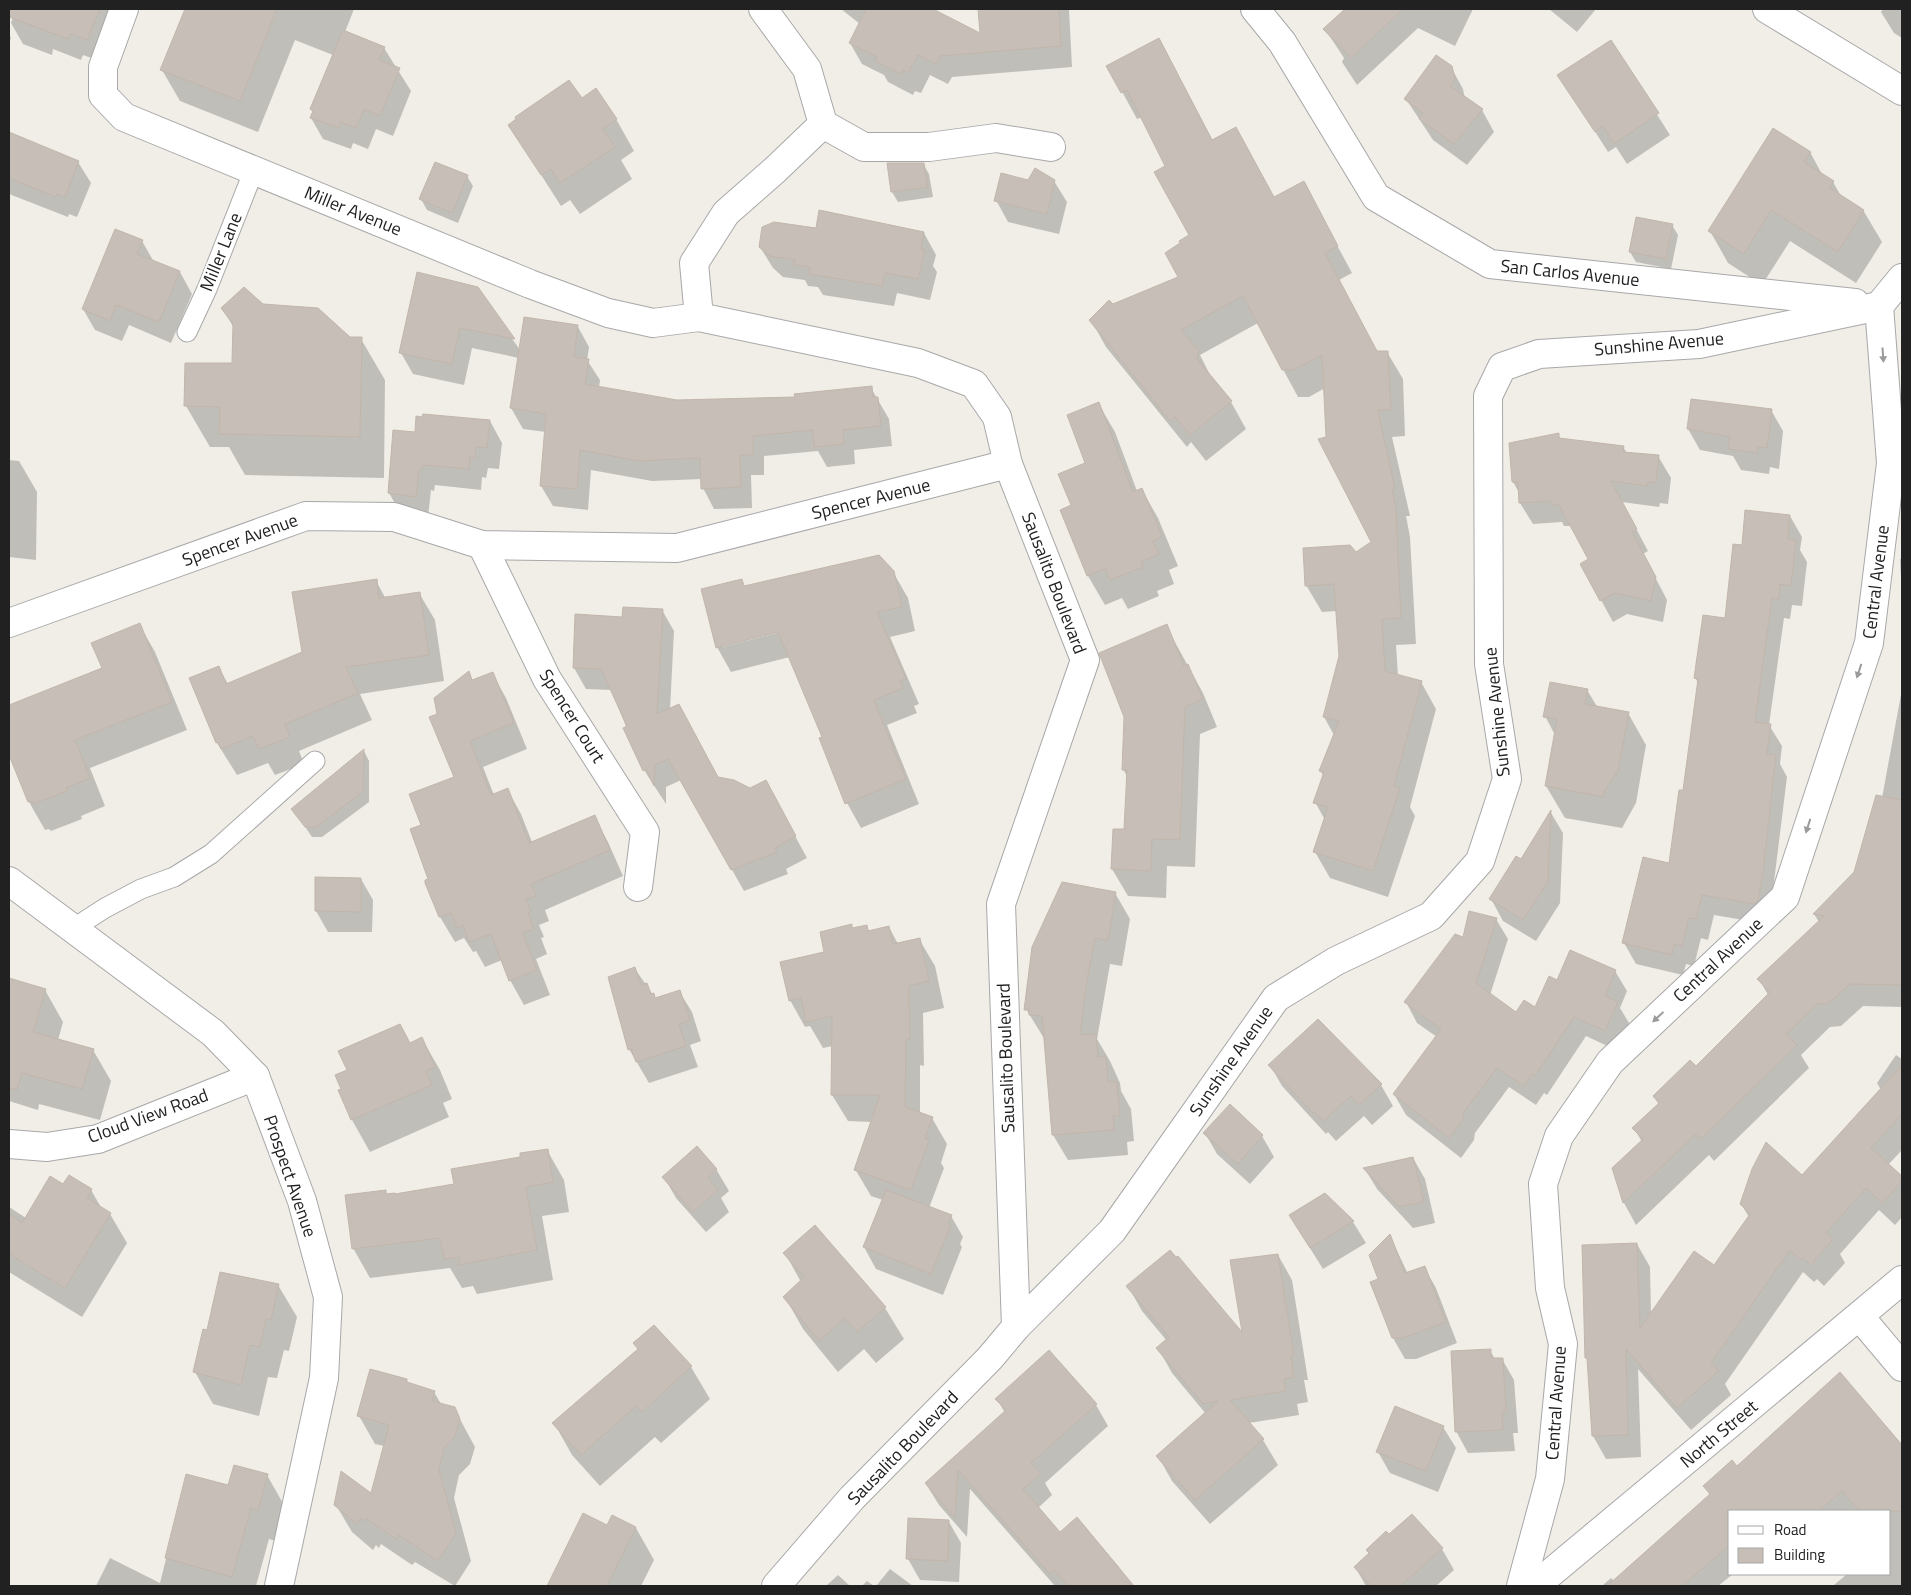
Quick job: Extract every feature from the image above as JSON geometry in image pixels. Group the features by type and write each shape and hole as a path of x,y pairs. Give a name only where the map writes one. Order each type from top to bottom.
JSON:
{"street":[{"name":"Miller Avenue","path":"124,9 103,66 103,95 124,116 530,284 608,313 653,323 699,317"},
{"path":"763,9 807,68 823,124 864,147 929,147 996,138 1051,147"},
{"name":"San Carlos Avenue","path":"1255,9 1282,42 1376,197 1490,264 1879,306"},
{"path":"1767,9 1902,91"},
{"path":"823,124 726,213 694,263 699,317 918,363 974,384 997,417 1008,464"},
{"path":"1879,306 1902,278"},
{"name":"Sunshine Avenue","path":"1016,1327 1112,1231 1276,998 1336,961 1431,916 1480,861 1507,779 1488,664 1486,468 1488,396 1502,367 1539,354 1699,344 1879,306"},
{"name":"Central Avenue","path":"1522,1586 1550,1479 1563,1344 1550,1288 1543,1184 1559,1136 1610,1062 1785,897 1869,643 1891,463 1879,306"},
{"name":"Sausalito Boulevard","path":"776,1586 852,1498 990,1358 1016,1327 1000,904 1085,660 1008,464"},
{"name":"Spencer Avenue","path":"9,623 306,516 394,517 482,546 677,548 1008,464"},
{"name":"Spencer Court","path":"482,546 547,679 645,832 638,888"},
{"name":"Prospect Avenue","path":"9,881 213,1033 255,1076 302,1201 328,1297 324,1378 279,1586"},
{"name":"Cloud View Road","path":"9,1144 47,1147 98,1139 255,1076"},
{"name":"North Street","path":"1535,1586 1902,1280"},
{"path":"1860,1316 1902,1366"}],"lane":[{"name":"Miller Lane","path":"187,332 207,289 254,170"},
{"path":"74,928 105,908 141,889 174,877 211,854 315,761"}],"building":[{"path":"9,9 100,9 87,40 71,34 68,39 9,17"},
{"path":"185,9 277,9 240,101 160,70"},
{"path":"866,9 933,9 980,33 978,9 1059,9 1061,46 940,56 936,64 918,55 908,73 903,70 901,74 875,61 877,57 849,43"},
{"path":"1345,9 1403,9 1351,58 1323,29"},
{"path":"343,30 385,47 379,60 400,68 380,116 364,109 356,128 341,122 339,128 310,118 313,111 310,109"},
{"path":"1159,38 1212,140 1236,127 1274,197 1304,181 1338,246 1325,253 1377,351 1388,351 1391,410 1378,410 1395,489 1392,490 1396,509 1401,618 1382,619 1385,671 1422,681 1394,786 1400,788 1373,871 1313,852 1328,807 1313,803 1324,772 1319,771 1339,721 1323,717 1339,656 1334,584 1305,586 1303,548 1350,545 1356,552 1371,542 1318,439 1326,437 1322,355 1293,370 1282,370 1243,296 1181,330 1199,351 1197,359 1232,401 1190,435 1175,417 1170,421 1089,320 1109,300 1113,304 1178,277 1165,253 1189,235 1154,172 1165,166 1127,90 1121,93 1106,66"},
{"path":"1611,40 1659,113 1614,144 1603,126 1595,132 1557,75"},
{"path":"1436,55 1452,66 1455,79 1450,86 1483,109 1454,144 1419,119 1423,113 1404,99"},
{"path":"569,80 582,98 596,88 617,119 603,129 615,147 560,183 551,169 541,175 508,125 516,119 515,117"},
{"path":"1773,128 1811,152 1804,162 1834,181 1830,188 1864,210 1838,252 1771,210 1744,254 1708,231"},
{"path":"9,132 79,161 65,197 57,194 56,197 9,178"},
{"path":"435,162 468,175 452,213 419,199"},
{"path":"887,163 924,163 928,187 891,192"},
{"path":"1035,168 1055,180 1047,214 994,201 1001,173 1028,180"},
{"path":"819,210 924,232 921,249 925,250 918,279 885,273 882,286 809,274 810,267 794,265 795,260 770,256 759,247 762,227 774,222 816,228"},
{"path":"1636,217 1673,224 1666,259 1629,252"},
{"path":"115,229 143,240 137,254 180,271 159,322 116,305 110,321 82,309"},
{"path":"417,272 478,287 515,339 460,328 452,364 399,353"},
{"path":"244,287 263,304 318,308 350,337 362,337 360,437 219,434 220,407 184,406 185,363 232,363 233,324 221,308"},
{"path":"524,317 578,325 574,357 589,359 585,384 677,400 795,397 794,394 872,386 873,397 878,397 881,426 843,430 844,444 814,447 813,430 753,436 753,455 740,455 741,487 701,489 700,458 639,461 580,450 577,489 540,486 546,414 510,408"},
{"path":"1691,399 1772,409 1767,448 1758,447 1757,453 1728,449 1730,437 1687,429"},
{"path":"1099,402 1133,492 1142,488 1162,536 1153,541 1159,554 1141,562 1143,567 1110,580 1105,569 1087,576 1060,510 1071,505 1058,474 1085,463 1067,415"},
{"path":"423,414 490,420 487,448 476,447 475,458 470,457 469,469 423,465 422,470 419,469 416,497 388,493 393,430 415,432 416,416 422,417"},
{"path":"1559,433 1559,438 1624,446 1623,452 1659,455 1656,483 1648,482 1647,486 1611,481 1637,529 1632,532 1656,577 1651,601 1615,593 1600,601 1580,564 1588,559 1559,505 1551,505 1550,501 1519,503 1518,482 1512,482 1509,443"},
{"path":"1745,510 1790,515 1788,539 1796,540 1791,586 1780,584 1779,599 1772,598 1755,722 1771,724 1767,754 1776,755 1763,873 1758,901 1755,904 1702,895 1696,919 1689,918 1682,946 1674,944 1672,955 1622,943 1643,857 1669,863 1679,790 1683,790 1698,679 1694,678 1703,615 1725,618 1733,544 1742,545"},
{"path":"879,555 894,571 902,607 877,612 906,679 900,681 903,688 874,700 906,779 845,804 819,738 822,737 778,632 716,648 701,589 742,579 744,586"},
{"path":"377,579 379,598 420,592 429,655 346,667 358,693 285,724 290,737 259,749 253,736 221,749 218,742 216,743 189,678 219,666 226,684 302,652 292,592"},
{"path":"623,607 663,609 657,714 679,704 718,777 734,780 750,788 766,780 796,836 775,848 777,852 731,870 668,759 655,765 654,786 646,769 643,771 623,728 627,726 601,669 573,668 575,614 622,617"},
{"path":"140,623 172,702 75,740 90,778 66,788 67,791 33,804 32,801 28,802 9,755 9,705 102,668 91,643"},
{"path":"1167,624 1184,666 1188,664 1203,699 1185,707 1180,840 1152,839 1151,871 1111,869 1113,829 1124,829 1127,770 1122,770 1124,717 1099,653"},
{"path":"469,671 472,680 493,672 514,723 470,741 491,795 508,788 529,843 595,815 610,850 531,884 536,896 526,899 531,912 528,913 534,929 523,933 537,970 509,981 491,934 469,942 463,925 457,928 451,913 439,917 425,883 425,880 428,879 410,829 421,825 409,794 454,777 429,717 437,714 434,698"},
{"path":"1550,682 1588,689 1585,704 1629,712 1618,771 1604,792 1604,797 1545,786 1557,719 1543,717"},
{"path":"364,749 363,792 316,827 305,827 291,809"},
{"path":"1876,795 1902,800 1902,985 1850,984 1828,1004 1817,1004 1786,1034 1797,1045 1701,1139 1696,1134 1623,1203 1612,1168 1643,1139 1632,1128 1659,1103 1653,1096 1690,1060 1696,1066 1770,992 1757,979 1824,916 1813,914 1854,872"},
{"path":"1551,810 1548,881 1523,920 1489,899 1516,856 1521,859"},
{"path":"315,877 361,878 361,912 315,911"},
{"path":"1062,882 1116,892 1108,941 1095,938 1080,1035 1096,1034 1098,1057 1106,1056 1108,1082 1117,1082 1120,1116 1113,1116 1114,1130 1052,1135 1042,1016 1029,1015 1029,1010 1024,1010 1032,947"},
{"path":"1469,911 1497,918 1476,983 1516,1012 1524,1000 1535,1007 1549,976 1557,980 1570,950 1616,970 1605,996 1618,1002 1605,1031 1574,1017 1535,1076 1532,1074 1524,1086 1497,1068 1464,1112 1463,1120 1449,1138 1393,1094 1441,1029 1404,1002 1455,934 1463,937"},
{"path":"852,924 852,928 867,925 868,931 889,926 893,944 920,938 929,981 909,986 910,1039 906,1039 905,1107 933,1117 925,1138 929,1140 911,1190 854,1170 880,1095 831,1095 832,1016 806,1022 801,998 789,1001 780,962 824,952 820,932"},
{"path":"635,967 641,985 647,983 651,994 654,993 655,998 680,990 690,1020 679,1024 686,1046 636,1062 631,1049 628,1050 608,977"},
{"path":"9,978 46,989 33,1032 94,1049 82,1089 22,1073 17,1090 9,1088"},
{"path":"1318,1019 1382,1084 1359,1105 1351,1096 1323,1121 1315,1112 1313,1113 1268,1065"},
{"path":"400,1024 410,1043 422,1037 435,1067 426,1071 432,1085 351,1120 338,1090 341,1089 335,1075 347,1070 338,1051"},
{"path":"1902,1065 1902,1114 1871,1148 1902,1176 1902,1181 1882,1203 1866,1188 1826,1233 1833,1239 1811,1265 1803,1258 1801,1260 1790,1250 1711,1363 1719,1371 1677,1408 1626,1349 1628,1435 1592,1436 1587,1358 1585,1358 1582,1245 1637,1243 1640,1328 1694,1251 1714,1265 1750,1214 1740,1204 1752,1169 1766,1142 1802,1175"},
{"path":"1230,1104 1263,1135 1238,1164 1203,1133"},
{"path":"697,1146 717,1169 708,1178 718,1190 693,1212 662,1177"},
{"path":"548,1149 553,1182 526,1187 537,1250 459,1265 460,1257 444,1259 440,1238 352,1249 345,1195 386,1190 386,1194 395,1194 454,1184 451,1169 520,1157 520,1153"},
{"path":"1413,1157 1424,1202 1399,1207 1363,1168"},
{"path":"69,1175 92,1189 87,1198 111,1213 65,1288 9,1254 9,1214 22,1223 50,1176 63,1184"},
{"path":"886,1190 952,1215 948,1224 951,1225 931,1274 863,1247"},
{"path":"1325,1193 1354,1221 1310,1248 1289,1215"},
{"path":"815,1225 886,1307 857,1332 845,1318 819,1341 783,1297 804,1277 783,1253"},
{"path":"1390,1234 1405,1273 1425,1266 1446,1322 1403,1338 1392,1338 1370,1282 1378,1279 1369,1255"},
{"path":"1170,1250 1176,1257 1178,1256 1242,1332 1230,1260 1278,1254 1294,1355 1291,1355 1294,1377 1284,1379 1286,1391 1230,1400 1264,1439 1195,1500 1156,1456 1218,1401 1203,1404 1156,1348 1169,1337 1126,1286"},
{"path":"220,1272 279,1284 271,1320 266,1319 260,1347 250,1345 241,1385 193,1372 203,1329 207,1330"},
{"path":"654,1325 692,1366 642,1412 636,1406 581,1455 552,1423 638,1349 633,1343"},
{"path":"1491,1349 1491,1358 1503,1358 1506,1412 1502,1412 1503,1430 1455,1432 1451,1351"},
{"path":"1049,1350 1097,1404 1031,1463 1041,1474 1023,1489 1060,1532 1077,1517 1134,1586 1068,1586 1054,1570 1050,1574 958,1470 955,1518 925,1483 1006,1410 995,1399"},
{"path":"370,1369 407,1379 407,1382 435,1391 432,1401 455,1407 460,1419 455,1436 444,1448 439,1470 456,1533 438,1561 399,1535 396,1539 366,1518 364,1521 360,1519 357,1524 334,1505 341,1471 371,1493 389,1425 357,1416"},
{"path":"1840,1372 1902,1445 1902,1511 1858,1510 1842,1491 1819,1510 1728,1510 1728,1547 1682,1586 1607,1586 1710,1494 1703,1486 1732,1460 1737,1466"},
{"path":"1395,1406 1444,1426 1426,1471 1376,1452"},
{"path":"234,1465 268,1474 258,1510 251,1508 232,1577 165,1558 186,1474 228,1485"},
{"path":"583,1513 607,1525 612,1515 636,1527 607,1586 547,1586"},
{"path":"1412,1514 1443,1548 1400,1586 1371,1586 1354,1567 1369,1553 1366,1550 1386,1531 1389,1534"},
{"path":"908,1518 949,1520 948,1561 906,1559"}]}
